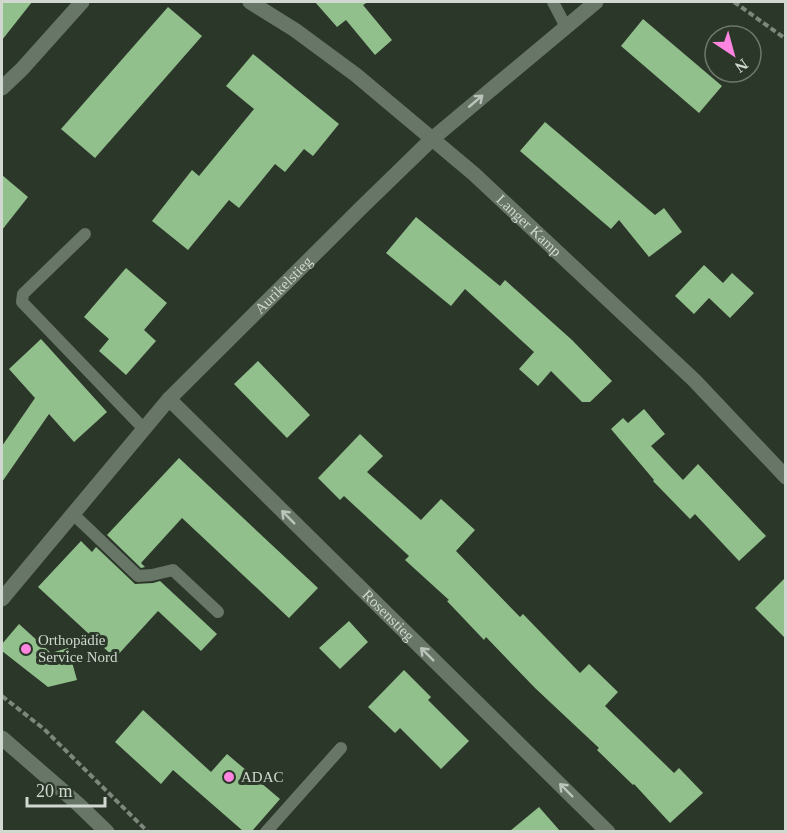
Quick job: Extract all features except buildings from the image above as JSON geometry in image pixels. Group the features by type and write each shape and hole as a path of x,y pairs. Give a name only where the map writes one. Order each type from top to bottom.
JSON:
{"street":[{"path":"2,88 82,2"},
{"name":"Langer Kamp","path":"250,2 295,30 356,75 474,174 694,380 786,477"},
{"name":"Aurikelstieg","path":"2,599 169,399 432,139 596,2"},
{"name":"Rosenstieg","path":"169,399 608,831"},
{"path":"2,738 107,831"}],"lane":[{"path":"553,2 566,27"},
{"path":"86,234 23,294 22,302 144,429"},
{"path":"73,514 138,576 173,570 218,612"},
{"path":"266,831 341,748"}],"path":[{"path":"734,2 786,39"},
{"path":"2,696 44,729 148,831"}],"place":[{"name":"Orthopädie Service Nord","path":"26,649"},
{"name":"ADAC","path":"229,777"}]}
